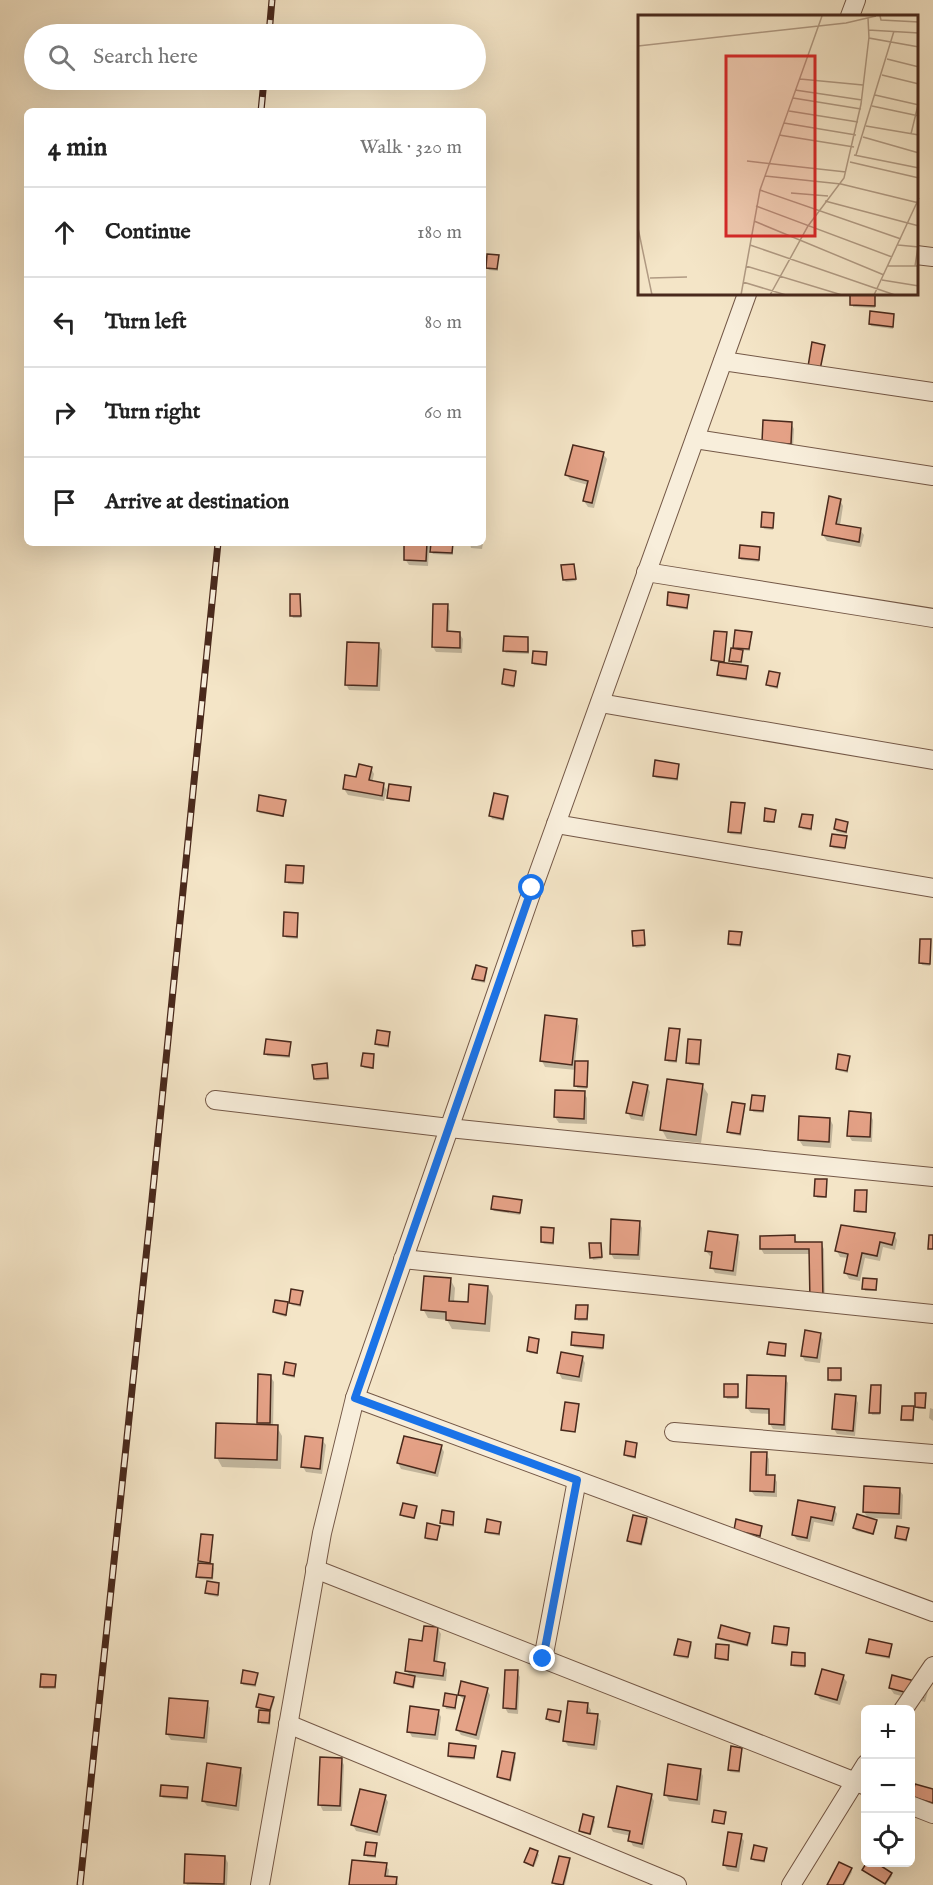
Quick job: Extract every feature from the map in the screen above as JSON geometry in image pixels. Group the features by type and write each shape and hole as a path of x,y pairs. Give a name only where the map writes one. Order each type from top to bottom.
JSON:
{"street":[{"path":"850,15 856,0"},
{"path":"918,255 933,256"},
{"path":"260,1885 322,1533 355,1398 448,1128 746,296"},
{"path":"723,361 933,392"},
{"path":"695,439 933,476"},
{"path":"646,572 933,618"},
{"path":"600,703 933,760"},
{"path":"556,824 933,888"},
{"path":"215,1100 448,1128 933,1177"},
{"path":"403,1259 933,1314"},
{"path":"355,1398 933,1612"},
{"path":"674,1432 933,1454"},
{"path":"543,1659 577,1480"},
{"path":"315,1569 860,1784 791,1885"},
{"path":"906,1705 933,1666"},
{"path":"288,1724 677,1885"},
{"path":"915,1807 933,1814"}],"building":[{"path":"487,254 499,255 497,269 486,268"},
{"path":"850,296 875,296 875,306 850,305"},
{"path":"870,311 894,314 893,327 869,324"},
{"path":"812,342 825,345 819,375 807,373"},
{"path":"763,420 792,422 791,444 762,442"},
{"path":"573,445 604,452 592,503 583,501 588,481 565,475"},
{"path":"829,496 841,499 836,524 861,528 859,542 822,535"},
{"path":"762,512 774,513 773,528 761,527"},
{"path":"740,545 760,547 759,560 739,558"},
{"path":"404,546 427,546 426,561 404,560"},
{"path":"431,546 453,546 452,553 430,552"},
{"path":"574,564 576,579 563,580 561,565"},
{"path":"668,592 689,595 687,608 667,605"},
{"path":"290,594 300,594 301,616 290,616"},
{"path":"433,604 448,604 447,631 460,632 460,648 432,647"},
{"path":"735,630 752,632 749,649 733,648"},
{"path":"714,631 727,632 724,662 711,660"},
{"path":"504,636 528,637 528,652 503,651"},
{"path":"347,642 379,643 377,686 345,685"},
{"path":"731,648 743,650 741,662 729,661"},
{"path":"533,651 547,652 546,665 532,663"},
{"path":"719,662 748,666 746,679 717,675"},
{"path":"504,669 516,671 514,686 502,684"},
{"path":"769,671 780,673 777,687 766,685"},
{"path":"655,760 679,764 677,779 653,776"},
{"path":"359,764 372,767 369,780 384,783 382,796 343,789 345,775 356,777"},
{"path":"389,784 411,787 409,801 387,798"},
{"path":"494,793 508,796 503,819 489,816"},
{"path":"259,795 286,800 283,816 257,811"},
{"path":"731,802 745,803 741,833 728,832"},
{"path":"765,808 776,810 774,822 764,821"},
{"path":"802,814 813,815 811,829 799,827"},
{"path":"836,819 848,822 846,832 834,829"},
{"path":"832,834 847,836 845,848 830,846"},
{"path":"286,865 304,866 303,883 285,882"},
{"path":"284,912 298,913 297,937 283,936"},
{"path":"644,930 645,945 633,946 632,931"},
{"path":"729,931 742,932 740,945 728,944"},
{"path":"920,939 931,939 930,964 919,963"},
{"path":"476,965 487,968 484,981 472,979"},
{"path":"545,1015 577,1019 572,1065 540,1061"},
{"path":"669,1028 680,1029 676,1061 665,1060"},
{"path":"377,1030 390,1032 388,1046 375,1044"},
{"path":"266,1039 291,1042 289,1056 264,1054"},
{"path":"688,1039 701,1040 699,1064 686,1063"},
{"path":"363,1053 374,1054 373,1068 361,1066"},
{"path":"838,1054 850,1056 847,1071 836,1069"},
{"path":"575,1061 588,1061 587,1087 574,1086"},
{"path":"327,1063 328,1078 314,1079 312,1065"},
{"path":"667,1079 703,1084 696,1135 660,1130"},
{"path":"633,1082 648,1085 642,1116 626,1113"},
{"path":"555,1090 585,1091 584,1119 554,1117"},
{"path":"752,1095 765,1096 763,1111 750,1110"},
{"path":"732,1102 745,1104 740,1134 727,1132"},
{"path":"849,1111 871,1113 870,1137 847,1136"},
{"path":"799,1116 830,1118 829,1142 798,1140"},
{"path":"815,1179 827,1179 826,1197 814,1196"},
{"path":"855,1190 867,1190 866,1212 854,1211"},
{"path":"493,1196 522,1200 520,1213 491,1209"},
{"path":"611,1219 640,1221 638,1255 610,1254"},
{"path":"841,1225 895,1233 892,1245 880,1242 877,1256 862,1253 857,1276 844,1273 848,1254 835,1251"},
{"path":"541,1227 554,1228 553,1243 541,1242"},
{"path":"708,1231 738,1235 733,1271 710,1268 712,1252 705,1251"},
{"path":"795,1235 795,1242 822,1242 823,1301 810,1301 809,1249 760,1249 760,1236"},
{"path":"929,1235 933,1235 933,1249 928,1249"},
{"path":"589,1243 601,1243 602,1257 590,1258"},
{"path":"424,1276 451,1278 449,1301 468,1302 469,1284 488,1286 485,1324 446,1320 446,1312 421,1310"},
{"path":"863,1278 877,1279 876,1290 862,1289"},
{"path":"291,1289 303,1291 300,1305 289,1303"},
{"path":"275,1300 288,1302 286,1315 273,1312"},
{"path":"576,1305 588,1305 587,1319 575,1319"},
{"path":"805,1330 821,1333 817,1358 801,1356"},
{"path":"572,1332 604,1335 603,1348 571,1345"},
{"path":"529,1337 539,1339 537,1353 527,1351"},
{"path":"769,1342 786,1344 785,1356 767,1354"},
{"path":"561,1352 583,1356 579,1377 557,1373"},
{"path":"285,1362 296,1364 294,1376 283,1374"},
{"path":"828,1368 841,1368 841,1380 828,1380"},
{"path":"258,1374 271,1375 270,1423 257,1423"},
{"path":"747,1375 786,1376 784,1425 769,1424 769,1409 746,1408"},
{"path":"724,1384 738,1384 738,1397 724,1397"},
{"path":"871,1385 881,1385 880,1413 869,1413"},
{"path":"915,1393 926,1393 925,1408 915,1407"},
{"path":"835,1394 856,1396 853,1431 832,1429"},
{"path":"565,1402 579,1404 575,1432 561,1430"},
{"path":"902,1406 914,1406 913,1420 901,1420"},
{"path":"216,1423 278,1425 277,1460 215,1458"},
{"path":"305,1436 323,1438 320,1469 301,1467"},
{"path":"404,1436 442,1445 435,1473 397,1463"},
{"path":"626,1441 637,1443 635,1457 624,1455"},
{"path":"751,1452 767,1452 766,1475 775,1475 774,1492 750,1491"},
{"path":"864,1486 900,1488 899,1514 863,1512"},
{"path":"798,1500 835,1507 832,1521 811,1517 807,1538 792,1535"},
{"path":"403,1503 417,1506 414,1518 400,1515"},
{"path":"442,1510 454,1512 453,1525 440,1523"},
{"path":"857,1514 877,1520 873,1534 853,1528"},
{"path":"633,1515 647,1518 641,1544 627,1541"},
{"path":"487,1519 501,1522 499,1534 485,1532"},
{"path":"736,1519 762,1526 760,1536 734,1530"},
{"path":"427,1523 440,1526 437,1540 425,1538"},
{"path":"897,1526 909,1528 906,1540 895,1538"},
{"path":"201,1534 213,1535 210,1563 198,1561"},
{"path":"198,1563 213,1564 212,1578 196,1577"},
{"path":"207,1581 219,1583 218,1595 205,1593"},
{"path":"721,1625 750,1633 747,1645 718,1638"},
{"path":"424,1626 438,1627 434,1661 445,1663 443,1676 405,1671 409,1639 422,1641"},
{"path":"774,1626 789,1628 787,1645 772,1643"},
{"path":"678,1639 691,1642 688,1657 674,1655"},
{"path":"869,1639 892,1644 889,1657 866,1653"},
{"path":"716,1644 729,1645 728,1660 715,1658"},
{"path":"792,1652 805,1653 805,1666 791,1665"},
{"path":"822,1669 844,1675 837,1700 815,1694"},
{"path":"243,1670 258,1673 255,1685 241,1683"},
{"path":"505,1670 518,1670 516,1709 503,1708"},
{"path":"396,1672 415,1676 413,1687 394,1683"},
{"path":"41,1674 56,1675 55,1687 40,1687"},
{"path":"892,1675 926,1684 923,1697 889,1688"},
{"path":"461,1681 488,1688 476,1735 456,1730 465,1696 458,1695"},
{"path":"445,1693 457,1695 455,1708 443,1706"},
{"path":"259,1694 274,1697 270,1710 256,1707"},
{"path":"169,1698 208,1701 204,1738 166,1734"},
{"path":"568,1701 588,1703 587,1713 598,1714 594,1745 563,1741"},
{"path":"410,1706 439,1710 435,1735 407,1732"},
{"path":"548,1709 561,1711 559,1722 546,1719"},
{"path":"259,1710 270,1711 269,1723 258,1722"},
{"path":"449,1743 476,1746 474,1758 448,1756"},
{"path":"731,1746 742,1748 739,1771 728,1770"},
{"path":"502,1751 515,1753 510,1780 497,1777"},
{"path":"320,1757 342,1758 340,1806 318,1805"},
{"path":"207,1763 241,1768 236,1806 202,1801"},
{"path":"668,1764 701,1769 697,1800 664,1795"},
{"path":"915,1784 933,1789 933,1803 915,1798"},
{"path":"161,1785 188,1787 187,1798 160,1796"},
{"path":"617,1786 652,1794 642,1844 628,1841 630,1831 608,1827"},
{"path":"360,1789 386,1795 377,1832 351,1825"},
{"path":"714,1810 726,1812 724,1824 712,1822"},
{"path":"583,1814 594,1817 590,1834 579,1831"},
{"path":"728,1832 742,1834 736,1867 723,1865"},
{"path":"366,1842 377,1843 375,1856 364,1855"},
{"path":"754,1845 767,1848 764,1861 751,1859"},
{"path":"530,1848 538,1851 533,1866 524,1862"},
{"path":"185,1854 225,1856 224,1884 184,1883"},
{"path":"559,1856 570,1858 563,1885 552,1883"},
{"path":"352,1860 387,1863 385,1876 397,1877 396,1885 349,1885"},
{"path":"839,1862 852,1868 843,1885 827,1885"},
{"path":"864,1867 883,1867 892,1873 885,1884 862,1870"}],"railway":[{"path":"270,24 272,0"},
{"path":"261,108 263,90"},
{"path":"80,1885 218,546"}],"route":[{"path":"532,888 355,1398 577,1480 543,1659"}]}
